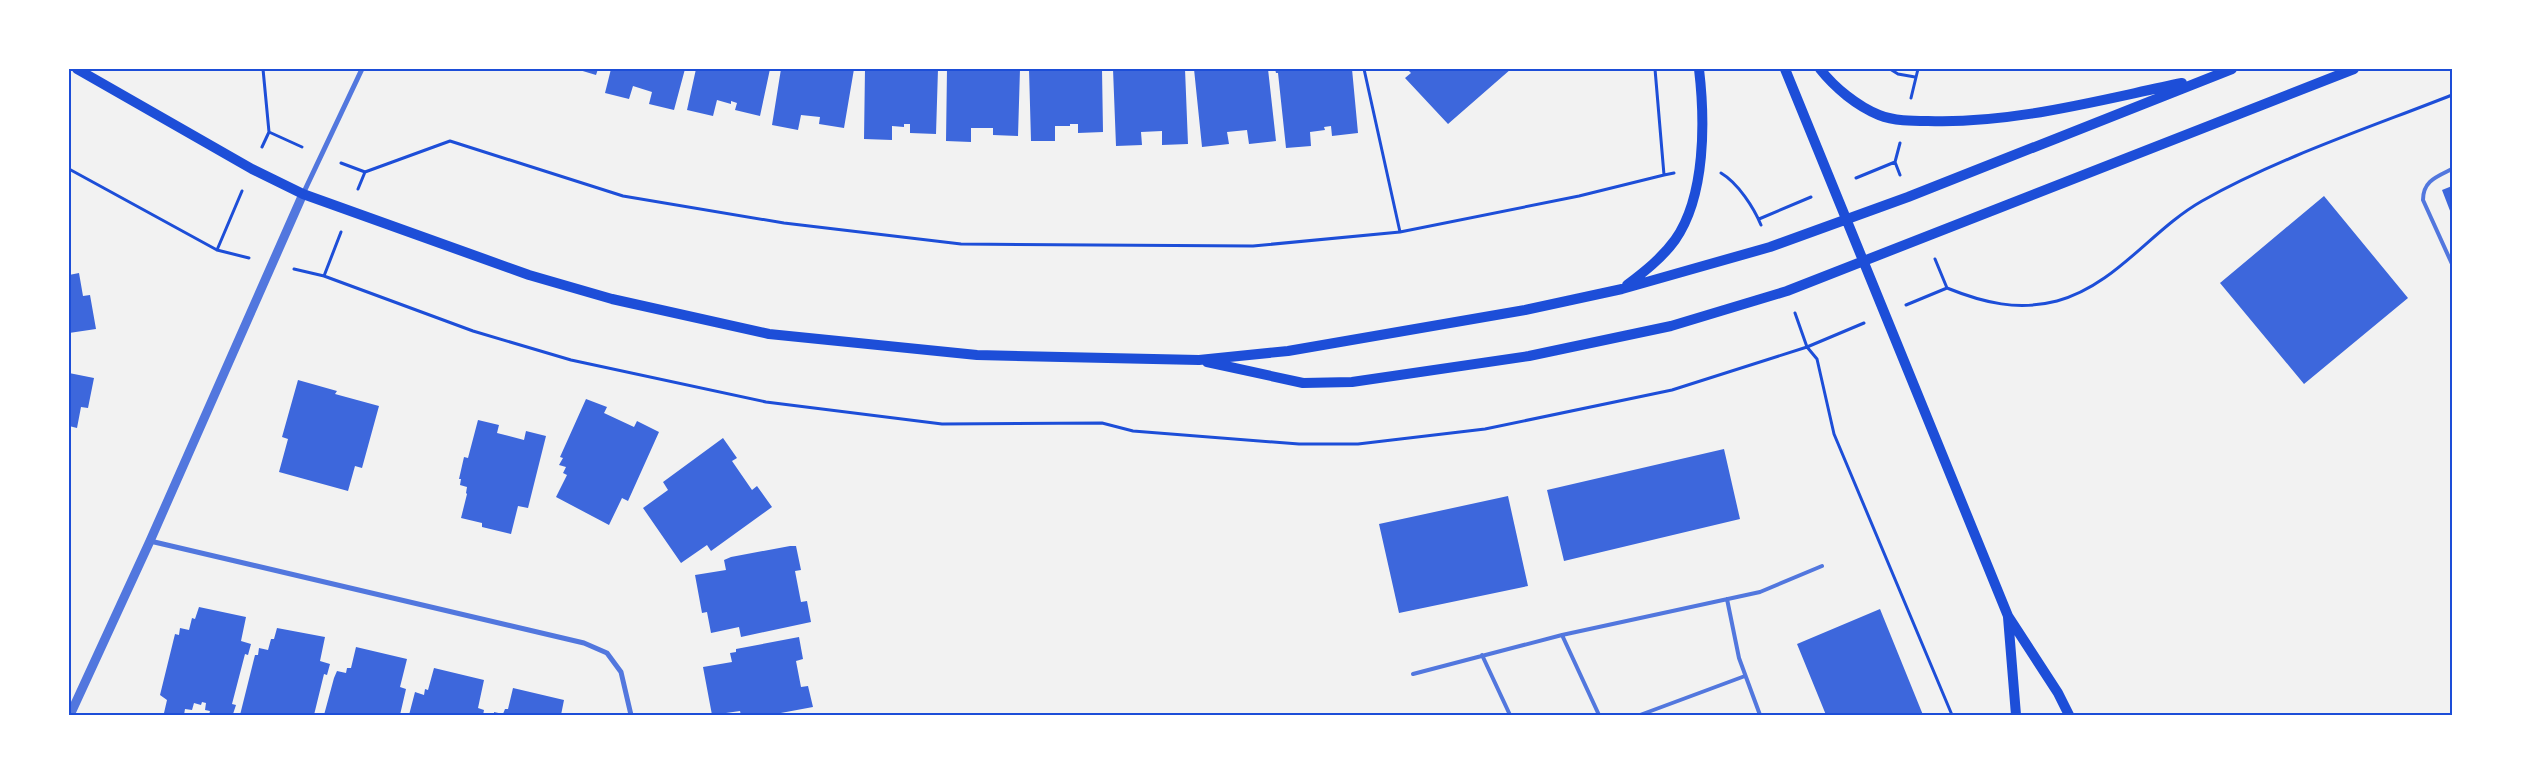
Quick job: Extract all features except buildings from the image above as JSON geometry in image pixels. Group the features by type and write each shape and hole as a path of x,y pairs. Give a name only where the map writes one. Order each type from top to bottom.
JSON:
{"main road":[{"path":"77,69 252,169 303,194 529,275 612,299 769,334 977,355 1199,360 1288,351 1380,336 1622,289 1770,247 1848,220 2232,69"},
{"path":"1622,289 1649,268 1674,240 1695,195 1702,118 1699,69"},
{"path":"1785,69 1865,261 2008,616 2058,693 2069,715"},
{"path":"1820,69 1829,81 1848,97 1880,115 1906,121 1951,122 2036,113 2210,78"},
{"path":"1199,360 1303,383 1352,382 1529,356 1671,326 1787,291 2354,69"},
{"path":"2008,616 2016,715"}],"street":[{"path":"70,715 150,541 303,194 362,69"},
{"path":"150,541 584,643 607,653 621,672 632,715"}],"lane":[{"path":"2452,169 2430,179 2423,189 2423,200 2452,264"},
{"path":"1413,674 1562,635 1760,592 1822,566"},
{"path":"1727,599 1738,658 1760,715"},
{"path":"1562,635 1599,715"},
{"path":"1482,655 1510,715"},
{"path":"1640,715 1745,676"}],"path":[{"path":"1364,69 1400,232"},
{"path":"1890,69 1898,74 1915,77"},
{"path":"1947,288 1978,301 2022,306 2057,301 2076,294 2096,285 2116,270 2170,221 2228,186 2452,95"},
{"path":"1664,175 1579,196 1400,232 1253,246 961,244 784,223 623,196 450,141 365,172 324,276 473,331 571,360 766,402 942,424 1102,423 1133,431 1299,444 1358,444 1485,429 1672,390 1807,347 1817,359 1834,434 1952,715"},
{"path":"69,169 217,250"}]}
